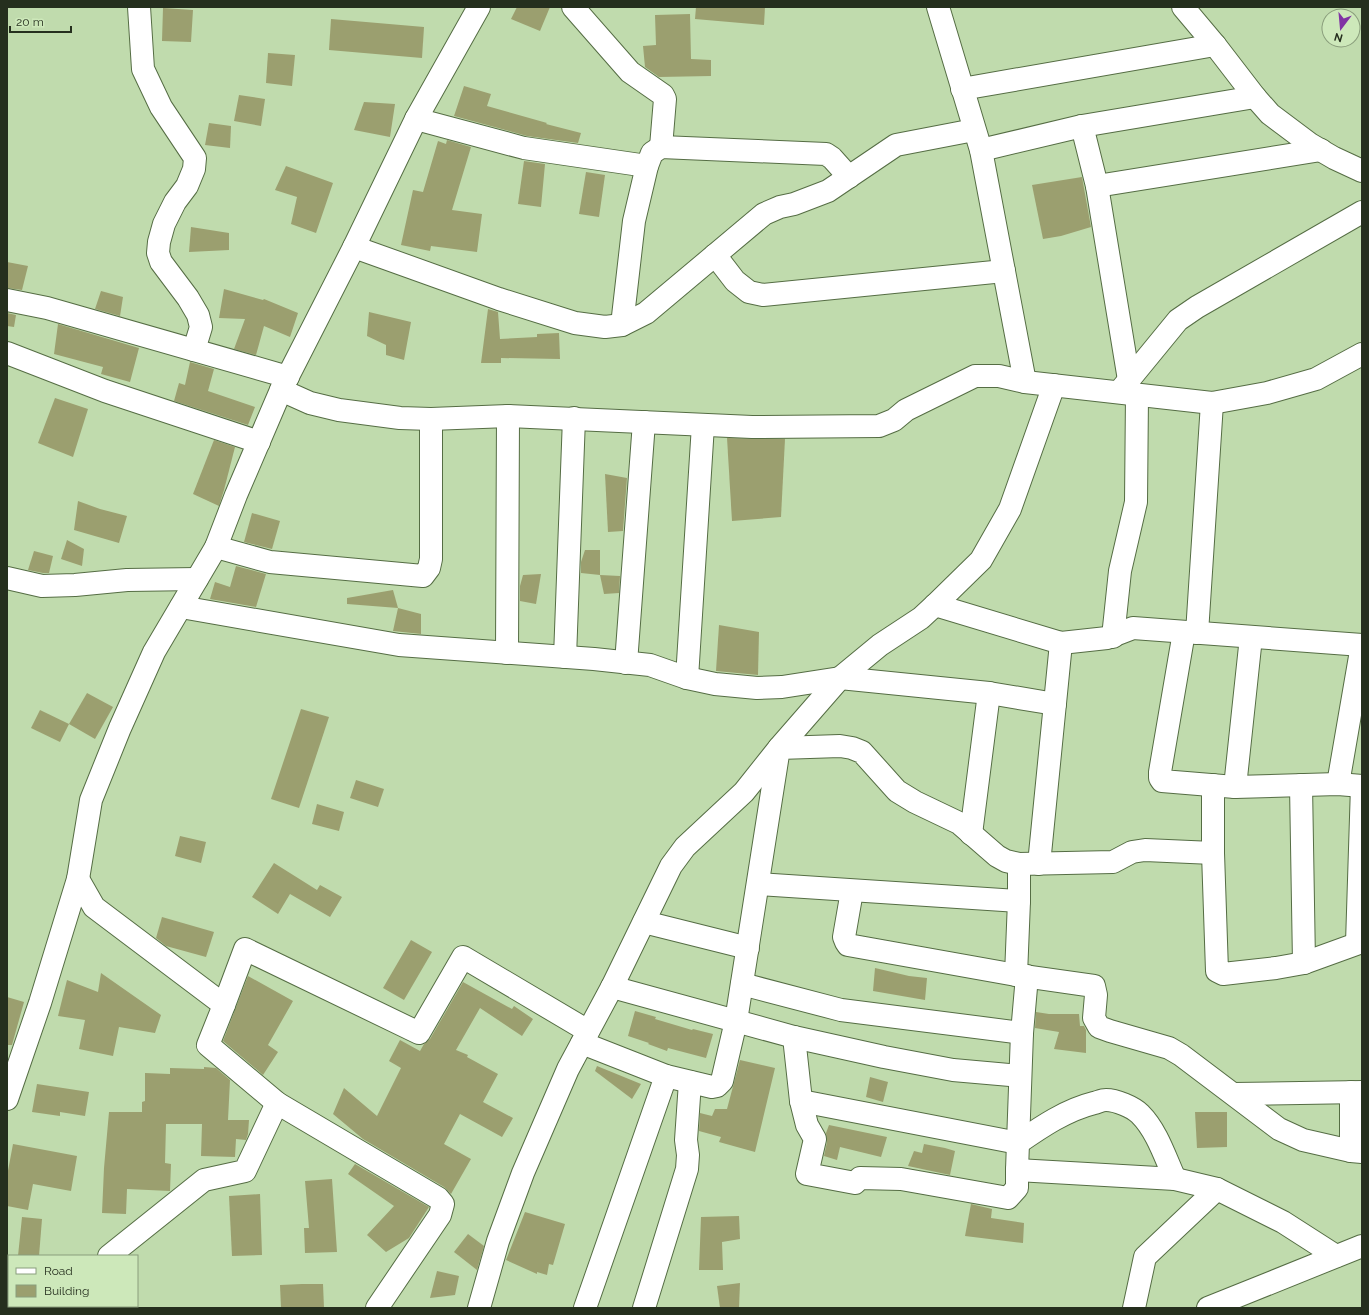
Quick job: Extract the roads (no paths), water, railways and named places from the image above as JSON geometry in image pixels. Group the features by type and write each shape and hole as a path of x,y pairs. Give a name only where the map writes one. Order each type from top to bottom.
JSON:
{"street":[{"path":"139,7 143,68 161,107 195,158 194,169 188,186 175,202 164,224 159,242 158,253 161,262 198,314 201,327 194,350"},
{"path":"7,1099 40,1003 78,879 90,800 120,728 154,652 216,547 236,495 285,384 416,119 479,7"},
{"path":"573,7 630,72 663,95 665,99 661,147"},
{"path":"938,7 980,150 1025,382"},
{"path":"1184,7 1270,114 1310,144 1334,158 1362,171"},
{"path":"962,89 1215,45"},
{"path":"980,150 1082,126 1255,97"},
{"path":"416,119 524,148 647,166"},
{"path":"1082,126 1097,186 1128,389 1136,502 1120,571 1113,637"},
{"path":"354,247 499,299 575,324 605,328 622,325 646,313 764,214 780,207 813,198 849,177 896,145 974,130"},
{"path":"622,325 634,221 647,166 652,153 661,147 826,154 832,158 849,177"},
{"path":"1097,186 1321,150"},
{"path":"1128,389 1178,320 1197,307 1362,212"},
{"path":"715,255 735,280 749,292 762,295 1004,271"},
{"path":"7,300 47,308 194,350 285,384 310,402 339,410 400,418 431,419 508,416 752,427 879,426 894,420 906,410 974,376 998,376 1025,382 1054,385 1128,389 1212,403 1267,393 1316,379 1362,354"},
{"path":"7,353 105,391 259,442"},
{"path":"479,1308 498,1241 523,1173 568,1069 612,988 671,866 685,847 744,792 779,748 840,678 880,645 921,618 981,560 1010,509 1054,385"},
{"path":"1212,403 1190,633 1160,772 1160,778 1162,780 1235,787 1338,784 1362,786 1360,942 1304,963 1223,974 1216,971 1212,785"},
{"path":"507,653 508,416"},
{"path":"565,657 574,418"},
{"path":"216,547 270,562 423,576 429,568 431,560 431,419"},
{"path":"626,663 644,422"},
{"path":"688,678 703,425"},
{"path":"7,578 42,586 75,585 127,580 197,578"},
{"path":"935,605 1061,643 1113,637 1133,628 1362,645 1338,784"},
{"path":"181,607 399,645 565,657 650,665 688,678 714,684 757,688 782,687 840,678 989,693 1055,704"},
{"path":"1235,787 1251,637"},
{"path":"794,1037 801,1102 807,1125 815,1139 807,1174 855,1183 860,1178 901,1179 1008,1198 1017,1188 1022,1034 1019,901 1029,864 1055,704 1061,643"},
{"path":"971,834 989,693"},
{"path":"779,748 840,746 852,748 862,752 897,791 915,802 959,823 997,856 1006,861 1029,864 1113,862 1132,852 1144,850 1213,853"},
{"path":"377,1308 440,1214 443,1204 438,1198 277,1103 208,1045 245,950 419,1033 463,957 585,1037 666,1076 712,1087 717,1086 722,1081 736,1022 779,748"},
{"path":"1301,785 1304,963"},
{"path":"78,879 94,908 224,1005"},
{"path":"758,884 1019,901"},
{"path":"852,891 844,937 848,945 1094,986 1096,995 1094,1018 1099,1027 1169,1048 1181,1055 1234,1094 1279,1129 1302,1140 1356,1152 1357,1092 1234,1094"},
{"path":"644,922 748,948"},
{"path":"742,984 841,1010 1022,1034"},
{"path":"612,988 794,1037 884,1057 954,1070 1020,1076"},
{"path":"585,1308 666,1076"},
{"path":"644,1308 687,1170 688,1155 686,1140 690,1082"},
{"path":"801,1102 1018,1143 1046,1124 1085,1106 1107,1100 1126,1105 1139,1113 1161,1146 1175,1178"},
{"path":"110,1255 204,1180 245,1171 277,1103"},
{"path":"1017,1170 1175,1178 1217,1189 1283,1222 1336,1256"},
{"path":"1134,1308 1145,1256 1217,1189"},
{"path":"1208,1308 1362,1246"}]}
